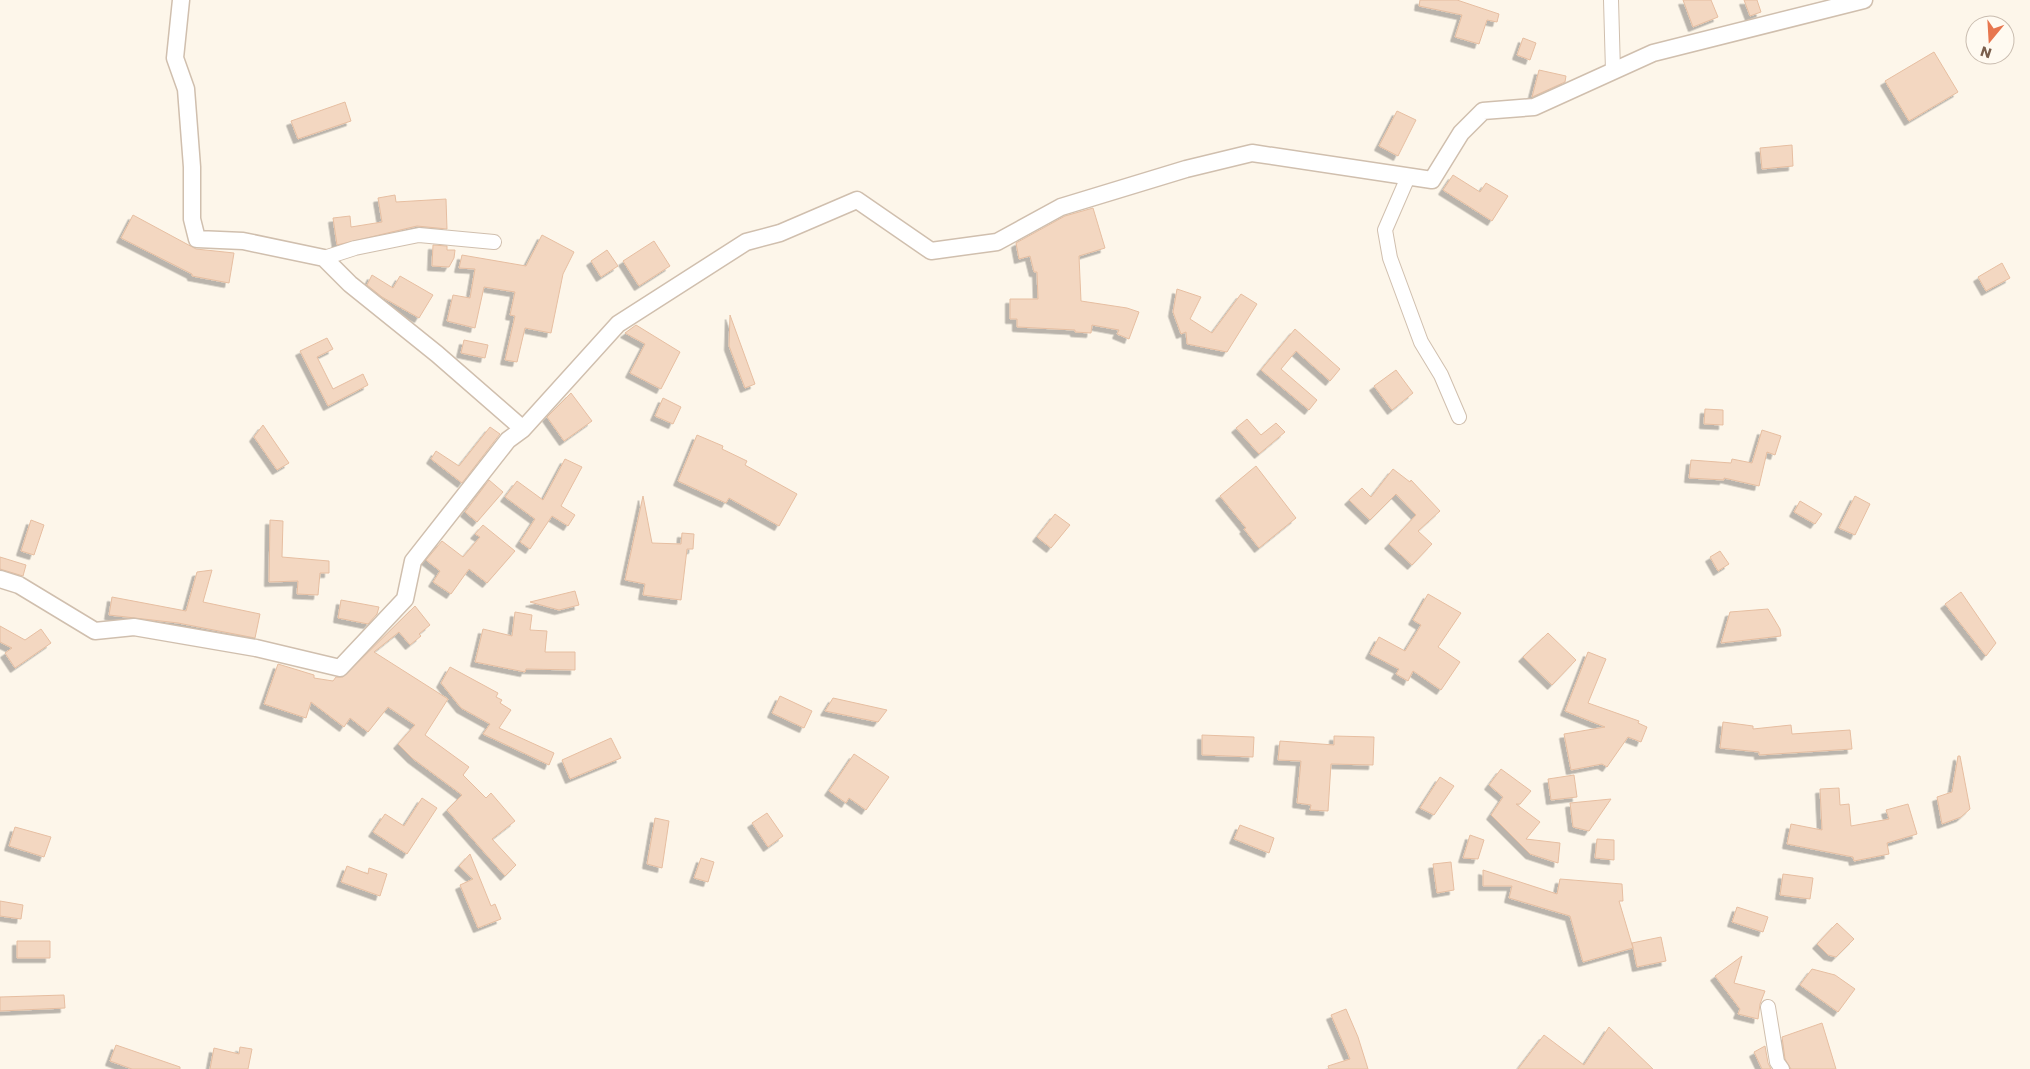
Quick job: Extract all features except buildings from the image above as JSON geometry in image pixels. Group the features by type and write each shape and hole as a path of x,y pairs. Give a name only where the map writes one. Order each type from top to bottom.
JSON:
{"street":[{"path":"181,0 176,58 186,89 192,167 192,218 197,239 243,240 324,258 355,248 418,235 494,242"},
{"path":"1611,0 1613,71"},
{"path":"0,579 20,585 95,631 134,627 256,648 340,668 405,599 413,561 508,440 524,429 618,324 746,242 780,233 857,200 931,251 997,242 1060,207 1186,169 1252,153 1432,180 1461,133 1483,111 1534,107 1654,53 1864,0"},
{"path":"1408,177 1384,230 1390,258 1421,342 1441,375 1459,418"},
{"path":"324,258 350,284 437,354 524,429"},
{"path":"1768,1007 1777,1062 1782,1069"}]}
